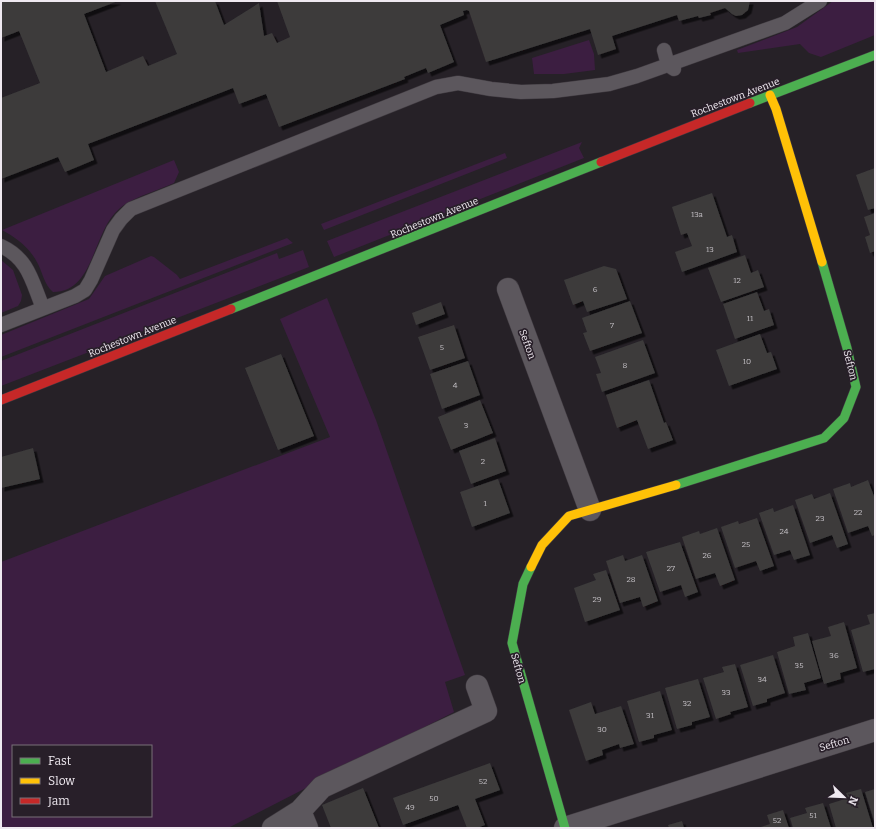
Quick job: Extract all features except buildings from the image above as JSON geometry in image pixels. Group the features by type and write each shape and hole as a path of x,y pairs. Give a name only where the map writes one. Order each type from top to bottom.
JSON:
{"street":[{"name":"Rochestown Avenue","path":"1,400 770,95 875,55"},
{"name":"Sefton","path":"770,95 778,116 847,348 856,386 844,418 824,438 673,486 569,516 542,545 523,584 512,643 565,828 875,730"},
{"name":"Sefton","path":"508,289 590,510"},
{"path":"273,828 303,819 322,787 486,711 477,686"}],"lane":[{"path":"1,325 75,296 84,290 91,280 113,230 121,219 131,210 221,169 336,123 436,87 458,83 491,89 521,92 586,88 609,84 672,67 785,23 820,1"},
{"path":"664,50 672,67"},
{"path":"1,246 12,251 27,269 43,308"}],"shaded area":[{"path":"833,1 875,1 875,35 821,57 809,53 800,44 738,53 737,50 797,27"},
{"path":"589,40 594,54 595,70 564,74 534,74 532,58"},
{"path":"582,142 579,148 584,158 334,257 327,241"},
{"path":"505,153 507,158 324,230 321,224"},
{"path":"174,160 179,172 174,183 138,198 119,209 110,219 85,272 77,282 67,289 53,292 31,253 18,240 2,230"},
{"path":"287,238 293,243 1,357 1,335 89,299 105,276 151,256 177,275 180,279"},
{"path":"303,250 309,267 1,386 1,361 277,253 279,259"},
{"path":"1,260 13,270 22,295 18,306 1,313"},
{"path":"327,298 376,420 465,675 445,682 454,712 228,828 1,828 1,562 330,437 280,319"}],"traffic: fast":[{"path":"750,103 875,55"},
{"path":"231,309 601,162"},
{"path":"676,485 824,438 844,418 856,387 847,348 822,262"},
{"path":"531,567 523,584 512,643 565,828"}],"traffic: slow":[{"path":"770,95 776,109 822,262"},
{"path":"531,567 542,545 569,516 676,485"}],"traffic: jam":[{"path":"601,162 750,103"},
{"path":"1,400 231,309"}]}
